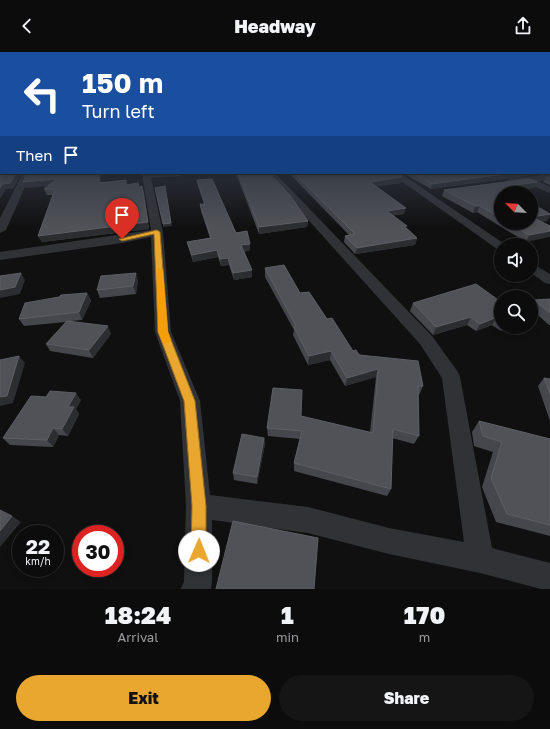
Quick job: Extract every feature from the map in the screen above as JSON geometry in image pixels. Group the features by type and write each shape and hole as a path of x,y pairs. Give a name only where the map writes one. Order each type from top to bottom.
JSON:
{"street":[{"path":"0,230 25,178"},
{"path":"148,178 157,232 163,332 190,401 199,506 198,581 196,589"},
{"path":"275,178 426,340 451,378 480,559"},
{"path":"401,178 494,241"},
{"path":"524,178 550,190"},
{"path":"496,184 542,178"},
{"path":"425,194 441,192"},
{"path":"0,256 122,239 157,232"},
{"path":"538,272 550,280"},
{"path":"199,506 308,520 389,542 480,559 550,577"}],"building":[{"path":"0,178 13,178 10,183 3,184 0,188"},
{"path":"25,178 99,178 99,183 126,180 126,185 138,183 139,187 142,186 148,222 38,236 55,189 44,189 57,179 23,182"},
{"path":"240,178 274,178 289,194 308,221 259,227"},
{"path":"299,178 395,178 370,182 406,208 387,211 407,226 404,226 417,238 357,248 345,236 355,234"},
{"path":"422,178 475,178 432,184"},
{"path":"212,179 236,233 247,231 250,244 241,245 252,270 233,273 228,258 220,259 217,250 192,255 187,242 211,238 200,204 205,204 197,180"},
{"path":"529,179 537,182 509,186 494,186 494,214 444,190"},
{"path":"165,186 171,223 163,224 155,188"},
{"path":"538,207 550,214 538,216"},
{"path":"538,220 550,226 550,231 529,235 521,230 538,230"},
{"path":"284,265 300,293 309,292 327,319 332,318 353,351 356,350 359,355 418,361 423,386 418,386 419,436 393,429 391,489 294,463 302,431 267,428 273,388 302,390 301,416 373,433 378,369 347,378 331,351 309,356 294,327 296,326 265,268"},
{"path":"21,273 15,287 0,290 0,276"},
{"path":"136,273 133,286 97,290 101,276"},
{"path":"476,284 494,297 494,318 480,324 471,317 436,327 413,303"},
{"path":"87,293 79,312 19,319 25,303 59,297 61,295"},
{"path":"550,299 550,313 538,303 538,300"},
{"path":"67,321 108,326 89,350 46,344"},
{"path":"19,356 7,396 0,397 0,360"},
{"path":"544,378 550,379 550,394"},
{"path":"50,391 76,393 68,407 74,407 62,429 53,428 47,440 3,438 31,396 46,397"},
{"path":"479,421 550,439 550,525 507,514 491,478 502,442 483,436"},
{"path":"242,434 264,438 257,477 233,473"},
{"path":"0,510 12,516 0,531"},
{"path":"233,521 318,538 314,589 216,589"}],"slow traffic":[{"path":"159,269 163,332 166,340"}],"route":[{"path":"122,239 157,232 163,332 190,401 199,506 199,551"}]}
